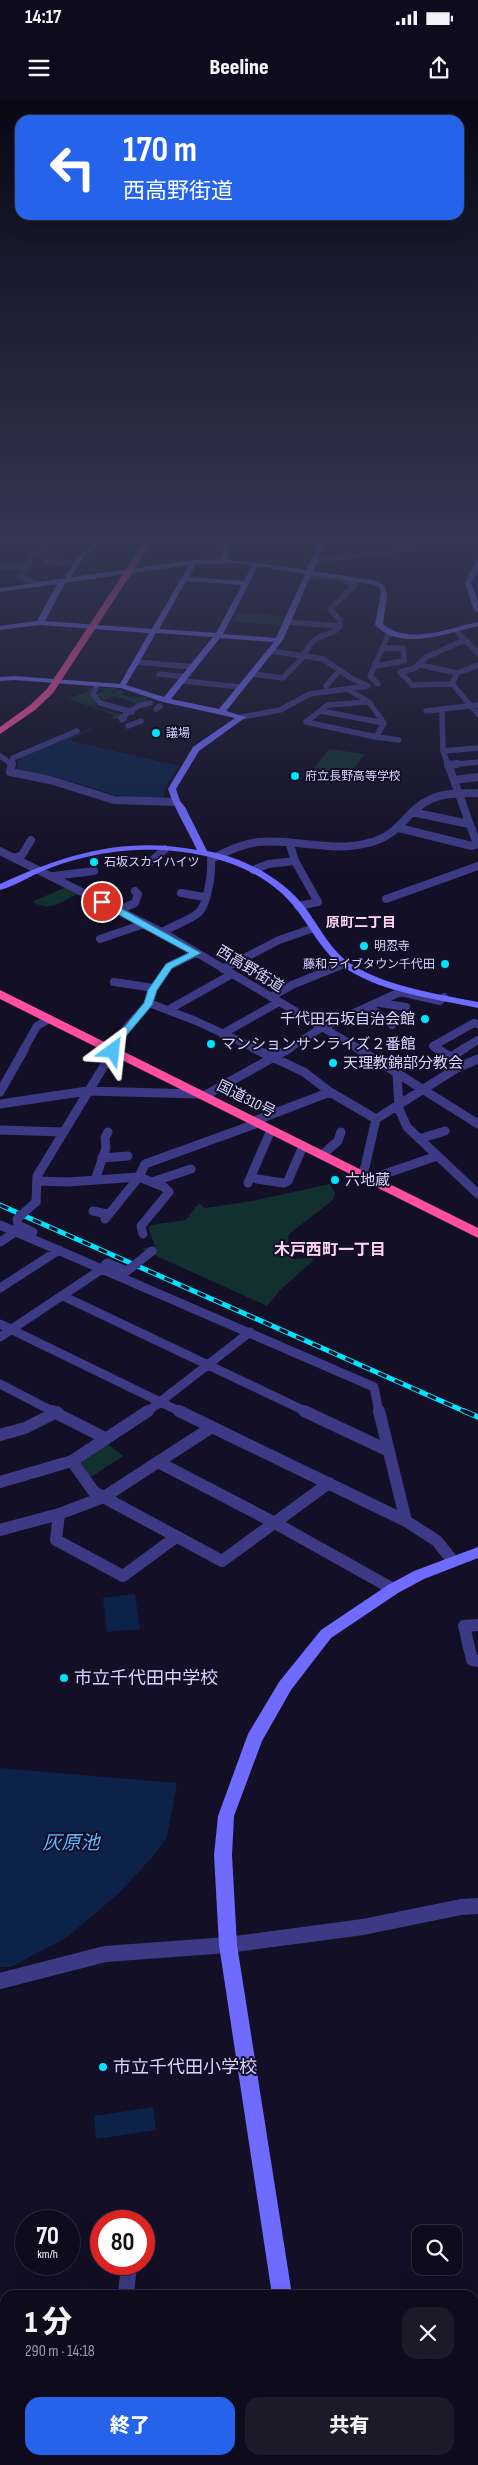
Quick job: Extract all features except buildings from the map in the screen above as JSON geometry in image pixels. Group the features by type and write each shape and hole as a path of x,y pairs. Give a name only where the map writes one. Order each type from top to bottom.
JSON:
{"highway":[{"path":"0,731 29,707 52,681 71,652"},
{"path":"0,720 29,707"},
{"path":"0,725 29,707"},
{"path":"0,738 27,717 29,707"},
{"name":"国道310号","path":"0,994 478,1234"}],"street":[{"path":"122,686 142,652"},
{"path":"164,704 205,652"},
{"path":"221,712 269,652"},
{"path":"204,854 181,807 176,802 172,789 196,749 251,714 262,715 280,710 302,696 312,693 349,690 368,686 351,678 324,659 282,652"},
{"path":"252,674 283,678 306,652"},
{"path":"378,684 370,676 380,652"},
{"path":"375,666 404,661 404,652"},
{"path":"420,665 426,657 437,652"},
{"path":"136,662 194,667"},
{"path":"478,665 457,673 420,665 400,672 412,685 452,684 474,706 478,714"},
{"path":"328,682 340,670"},
{"path":"452,684 457,673"},
{"path":"159,674 241,687"},
{"path":"213,684 220,676"},
{"path":"0,679 122,686 164,704 221,712 245,718"},
{"path":"96,687 92,694 100,702 131,712"},
{"path":"349,690 369,702 384,723"},
{"path":"141,721 125,723 121,718 152,700"},
{"path":"431,700 440,710 443,751 458,795 469,816 469,824 477,845"},
{"path":"369,702 328,705 306,722 399,740"},
{"path":"426,711 474,706"},
{"path":"321,712 384,723"},
{"path":"376,736 384,723"},
{"path":"77,731 13,758 10,763 10,772 50,780 114,800 176,802"},
{"path":"443,751 478,748"},
{"path":"0,756 10,763"},
{"path":"448,765 478,762"},
{"path":"454,780 478,777"},
{"path":"162,932 202,910 212,872 211,859 216,856 236,848 264,842 290,845 361,845 382,839 399,828 412,812 436,797 478,793"},
{"path":"412,812 469,824"},
{"path":"399,828 477,845"},
{"path":"14,858 22,855 31,840"},
{"path":"290,845 295,861 318,902 298,906"},
{"path":"0,887 68,859 101,851 127,848 165,849 216,856 253,870 281,889 298,906 329,951 344,964 367,976 388,983 478,1005"},
{"path":"148,864 165,849"},
{"name":"西高野街道","path":"0,851 162,932 397,1072 478,1124"},
{"path":"253,870 268,864 295,861"},
{"path":"386,899 478,866"},
{"path":"52,877 94,871"},
{"path":"119,910 135,903 138,894 135,891"},
{"path":"180,893 204,897"},
{"path":"100,940 144,924"},
{"path":"223,969 280,940 314,928"},
{"path":"0,1242 33,1232 18,1225 17,1219 36,1202 37,1176 127,1027 149,1003 154,988 172,963 196,953"},
{"path":"271,997 292,985 344,964"},
{"path":"168,1010 232,974"},
{"path":"114,982 154,988"},
{"path":"0,1104 87,1091 202,1095 274,1058 321,1028 380,1003 400,992 440,1001 444,997"},
{"path":"222,1034 279,1002"},
{"path":"149,1003 304,1072 330,1092 376,1119"},
{"path":"380,1003 406,1007"},
{"path":"370,1007 392,1025"},
{"path":"0,1092 37,1026 49,1019"},
{"path":"463,1065 433,1046 474,1023 478,1024"},
{"path":"451,1057 478,1040"},
{"path":"437,1156 366,1177 365,1167 376,1119 398,1102 463,1065 478,1059"},
{"path":"397,1072 398,1102 402,1119 419,1139 478,1194"},
{"path":"93,1211 106,1217 139,1177 145,1164 330,1092"},
{"path":"0,1130 63,1132"},
{"path":"271,1130 253,1181 284,1184 288,1181 303,1146"},
{"path":"419,1139 445,1131"},
{"path":"95,1180 106,1148 105,1138 108,1132"},
{"path":"322,1155 338,1141 341,1132"},
{"path":"102,1158 128,1156"},
{"path":"152,1182 191,1169"},
{"path":"37,1181 139,1177 164,1187 169,1192 141,1226 143,1234"},
{"path":"0,1225 374,1387 406,1521"},
{"path":"0,1288 59,1250"},
{"path":"0,1337 63,1296 102,1269 107,1263 126,1271 152,1251"},
{"path":"63,1296 207,1366 388,1450"},
{"path":"0,1324 406,1521 437,1541 452,1560"},
{"path":"0,1482 72,1461 160,1403 250,1332"},
{"path":"3,1388 56,1412 106,1438"},
{"path":"0,1435 25,1428 56,1412"},
{"path":"0,1530 59,1514 104,1497 212,1427"},
{"path":"72,1461 94,1492 222,1561 329,1483"},
{"path":"158,1462 276,1523 393,1589"},
{"path":"59,1514 56,1540 123,1576 176,1537"},
{"path":"281,2290 228,1945 223,1855 226,1816 254,1739 285,1686 326,1634 393,1589 452,1560 478,1552"},
{"path":"478,1625 464,1626 472,1660 478,1660"},
{"path":"0,1982 105,1954 228,1945 363,1927 461,1907 478,1906"},
{"path":"126,2290 128,2275"}],"green space":[{"path":"87,688 93,688 91,694 97,705 95,707 123,715 117,719 111,717 115,715 69,699 88,691"},
{"path":"100,688 118,688 111,692 116,694 114,691 120,689 125,692 122,694 130,697 141,696 130,698 147,697 146,700 148,701 140,705 115,696 105,700 96,694 104,691"},
{"path":"329,749 365,754 350,773 314,768"},
{"path":"66,887 78,894 52,906 34,903 34,901"},
{"path":"330,1184 335,1193 333,1200 289,1234 288,1243 294,1259 312,1258 313,1261 281,1289 267,1306 141,1249 155,1246 148,1227 186,1220 199,1203 205,1208 252,1201"},
{"path":"106,1443 123,1456 91,1477 82,1465 81,1459"}],"water":[{"path":"91,728 94,729 67,740 179,766 165,787 163,800 116,795 51,776 19,770 17,764 22,756"},
{"path":"135,1594 140,1629 107,1632 103,1598"},
{"name":"灰原池","path":"0,1768 177,1783 167,1838 154,1855 118,1894 67,1937 11,1967 0,1967"},
{"path":"153,2107 156,2130 96,2139 94,2116"}],"railway":[{"path":"0,1205 466,1412"},
{"path":"464,1411 478,1417"}],"place":[{"name":"議場","path":"156,733"},
{"name":"府立長野高等学校","path":"295,776"},
{"name":"石坂スカイハイツ","path":"94,862"},
{"name":"明忍寺","path":"364,946"},
{"name":"藤和ライブタウン千代田","path":"445,964"},
{"name":"千代田石坂自治会館","path":"425,1019"},
{"name":"マンションサンライズ２番館","path":"211,1044"},
{"name":"天理教錦部分教会","path":"333,1063"},
{"name":"六地蔵","path":"335,1180"},
{"name":"市立千代田中学校","path":"64,1678"},
{"name":"市立千代田小学校","path":"103,2067"}],"district":[{"name":"原町二丁目","path":"361,922"},
{"name":"木戸西町一丁目","path":"330,1250"}],"route":[{"path":"102,902 162,932 196,953 169,966 153,990 149,1003 112,1047 113,1051"}]}
